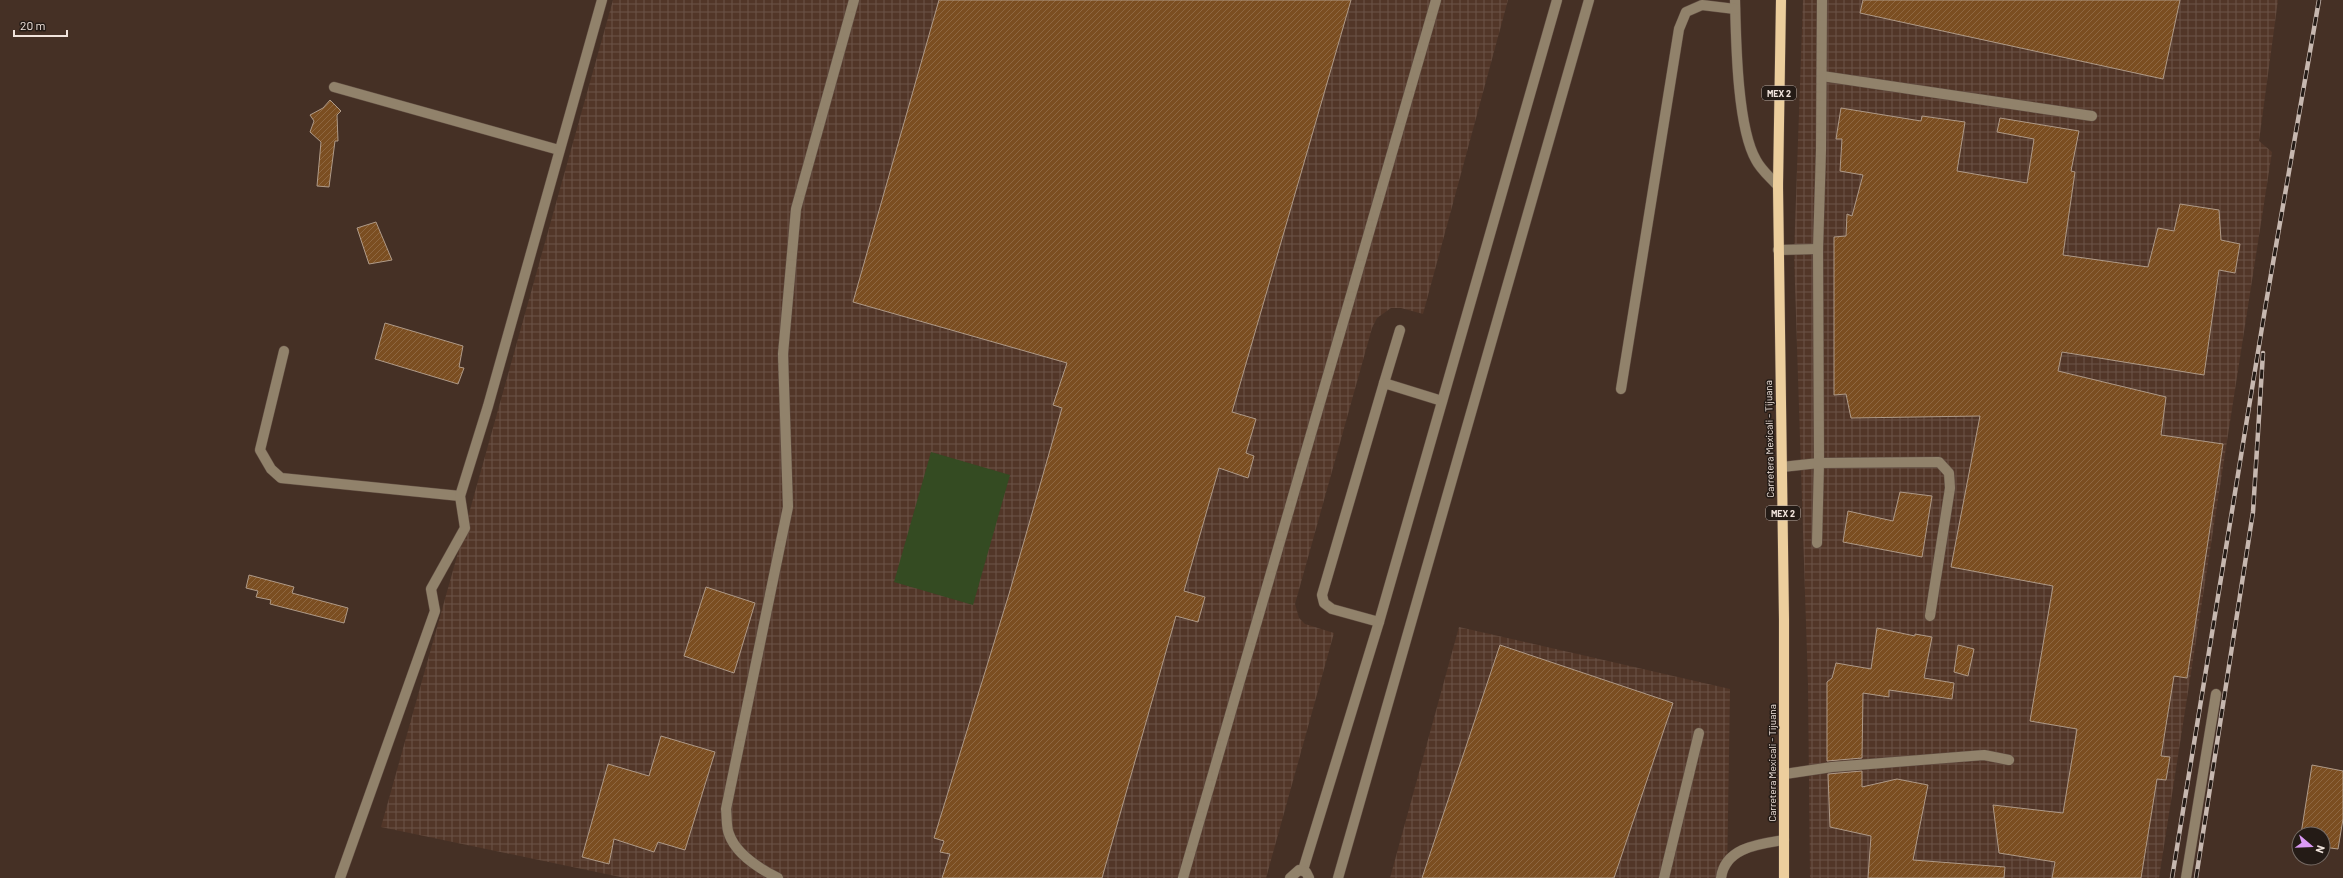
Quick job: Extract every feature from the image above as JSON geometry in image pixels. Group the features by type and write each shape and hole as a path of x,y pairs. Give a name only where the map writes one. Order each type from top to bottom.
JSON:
{"main road":[{"name":"Carretera Mexicali - Tijuana","path":"1781,0 1778,250 1782,467 1784,878"}],"lane":[{"path":"340,878 435,611 431,589 465,528 460,496 488,406 602,0"},
{"path":"778,878 759,868 740,850 729,834 726,809 788,507 783,354 796,209 854,0"},
{"path":"1183,878 1436,0"},
{"path":"1290,878 1293,874 1306,874 1557,0"},
{"path":"1338,878 1589,0"},
{"path":"1816,543 1820,463 1818,249 1822,76 1822,0"},
{"path":"1620,389 1679,30 1686,12 1702,5 1735,4 1740,93 1747,140 1756,161 1778,186"},
{"path":"1822,76 2092,116"},
{"path":"334,87 559,150"},
{"path":"1778,250 1818,249"},
{"path":"1379,622 1332,609 1324,603 1322,596 1400,330"},
{"path":"284,351 260,450 271,469 281,478 460,496"},
{"path":"1384,383 1442,401"},
{"path":"1782,467 1820,463 1939,462 1949,473 1950,488 1930,616"},
{"path":"2186,878 2216,694"},
{"path":"1664,878 1699,733"},
{"path":"1784,774 1832,767 1984,754 2009,760"},
{"path":"1721,878 1731,856 1749,846 1784,840"}],"shaded area":[{"path":"613,0 1508,0 1423,314 1401,308 1391,308 1377,318 1372,328 1295,604 1299,618 1305,624 1334,633 1266,878 625,878 381,827"},
{"path":"1803,0 2278,0 2259,141 2272,152 2159,878 1810,878 1808,685 1794,254"},
{"path":"1459,627 1730,689 1727,878 1390,878"}],"green space":[{"path":"931,452 1010,475 973,605 894,582"}],"building":[{"path":"939,0 1351,0 1232,412 1256,419 1246,453 1254,456 1248,478 1219,468 1184,591 1205,597 1198,622 1176,616 1102,878 942,878 950,854 940,852 944,841 934,838 1009,594 1062,408 1053,405 1067,363 853,302"},
{"path":"1863,0 2180,0 2163,79 1860,13"},
{"path":"330,100 341,111 337,115 338,141 335,141 329,187 317,186 321,142 310,132 314,121 310,115 323,108"},
{"path":"1841,108 1921,121 1922,116 1965,122 1957,171 2027,183 2034,139 1997,132 2000,118 2079,131 2071,171 2075,172 2063,255 2148,267 2158,228 2174,231 2180,204 2219,210 2221,240 2240,244 2235,273 2219,270 2204,375 2062,352 2058,371 2166,397 2161,435 2223,444 2187,678 2174,676 2161,756 2170,757 2166,780 2157,779 2141,878 2052,878 2055,862 1999,853 1993,805 2063,813 2077,729 2030,721 2053,586 1951,567 1980,416 1851,418 1846,394 1834,395 1834,237 1846,236 1847,214 1852,216 1863,175 1840,171 1842,139 1836,139"},
{"path":"376,222 392,260 369,264 357,228"},
{"path":"385,323 463,346 459,367 464,368 458,384 375,359"},
{"path":"1900,492 1932,496 1922,557 1843,542 1848,511 1893,521"},
{"path":"249,575 294,587 292,593 348,608 344,623 270,604 271,600 256,597 258,591 246,588"},
{"path":"706,587 755,603 734,673 684,656"},
{"path":"1877,628 1915,636 1915,634 1932,637 1924,678 1954,683 1952,699 1889,690 1889,697 1863,693 1862,758 1827,761 1827,682 1832,678 1836,663 1871,669"},
{"path":"1500,645 1673,703 1614,878 1422,878"},
{"path":"1958,645 1974,649 1968,676 1954,672"},
{"path":"661,736 715,752 685,850 658,842 654,852 614,839 609,864 582,857 608,764 649,776"},
{"path":"2312,765 2343,771 2343,819 2338,849 2331,848 2331,826 2302,826"},
{"path":"1862,771 1862,787 1897,779 1928,785 1913,860 2005,867 2004,878 1868,878 1871,836 1830,827 1828,774"}],"railway":[{"path":"2172,878 2266,303 2319,0"},
{"path":"2196,878 2253,512 2263,353"}]}
